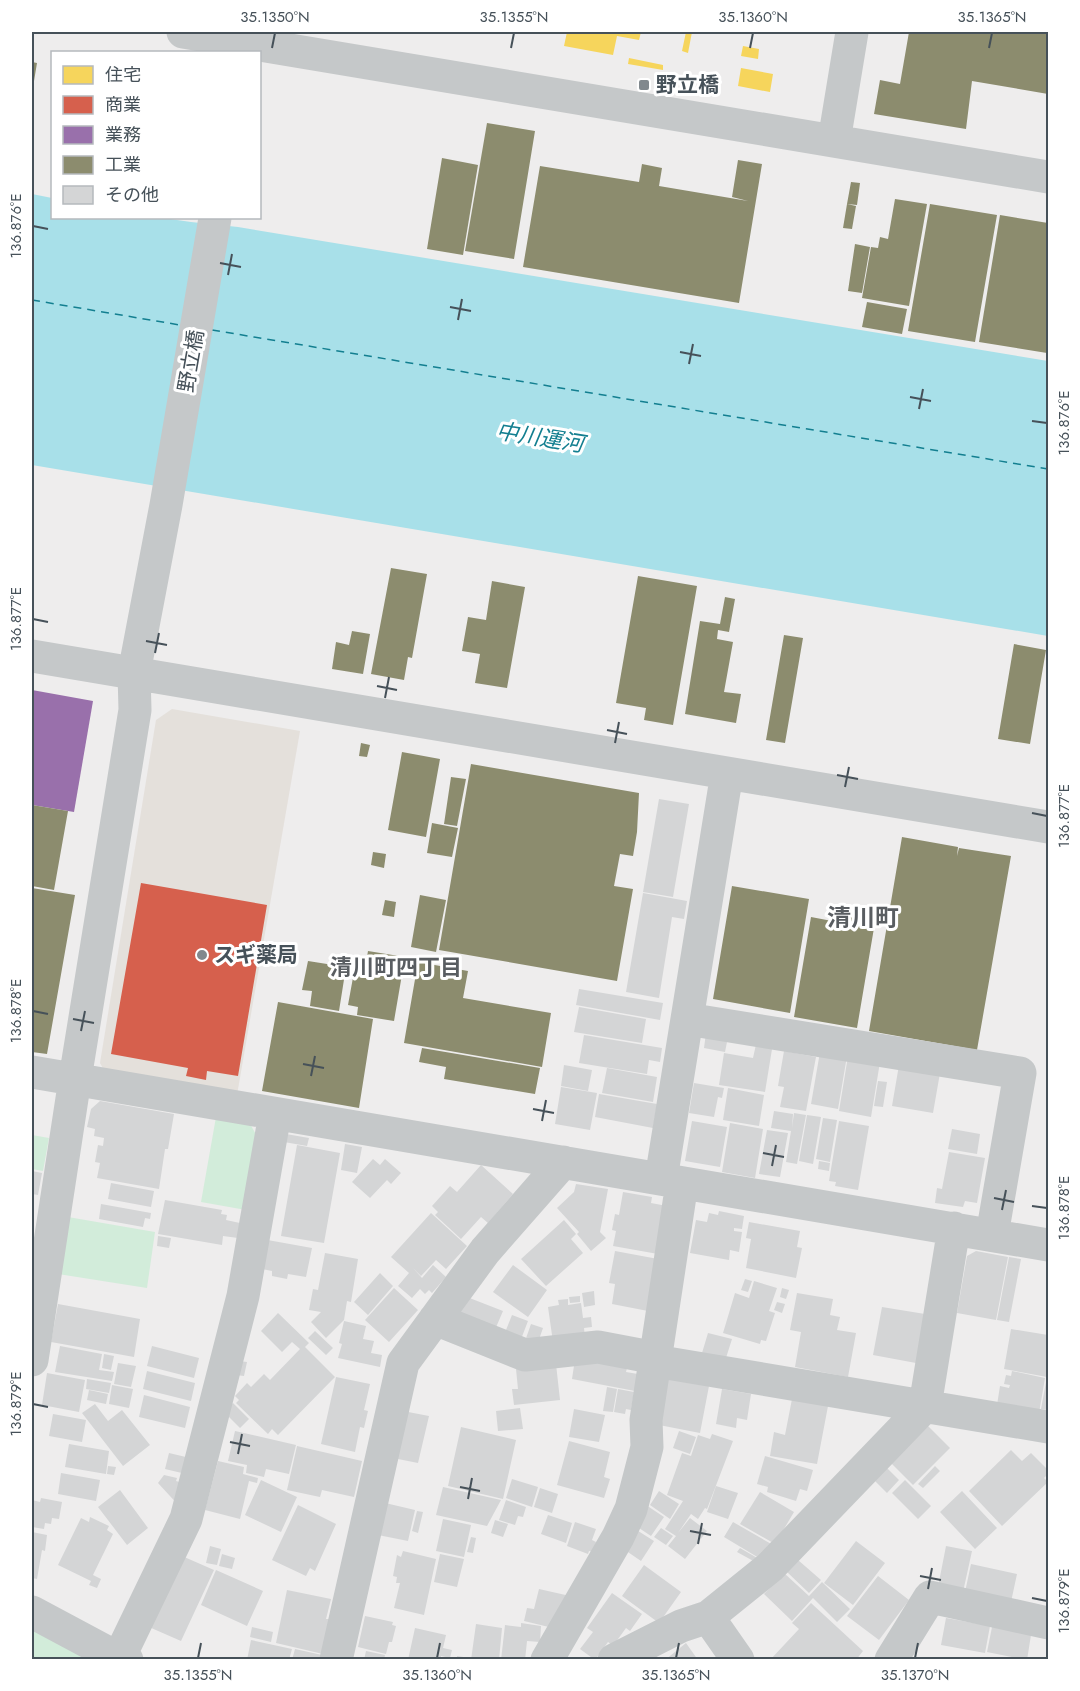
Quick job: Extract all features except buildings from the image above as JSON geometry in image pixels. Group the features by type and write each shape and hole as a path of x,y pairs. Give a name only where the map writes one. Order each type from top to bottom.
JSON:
{"street":[{"path":"183,32 1048,177"},
{"path":"834,141 852,32"},
{"name":"野立橋","path":"32,1360 39,1259 75,1079 135,710 134,673 166,505 215,219"},
{"path":"32,656 1048,827"},
{"path":"546,1659 618,1537 631,1509 647,1447 646,1420 655,1360 687,1020 727,773"},
{"path":"687,1020 1020,1073 992,1235"},
{"path":"32,1072 1048,1245"},
{"path":"32,1612 121,1659 186,1519 243,1296 275,1114"},
{"path":"336,1659 403,1363 485,1251 563,1162"},
{"path":"614,1659 681,1626 708,1617 770,1567 925,1406 954,1228"},
{"path":"435,1319 525,1355 598,1347 655,1360 1048,1427"},
{"path":"891,1659 930,1597 1048,1623"},
{"path":"708,1617 738,1659"}],"shaded area":[{"path":"172,709 300,731 237,1095 105,1072 100,1063 156,720"}],"green space":[{"path":"216,1117 249,1122 259,1140 246,1210 201,1202"},
{"path":"32,1135 49,1138 43,1171 32,1169"},
{"path":"68,1217 155,1232 147,1288 58,1274"},
{"path":"32,1624 96,1659 32,1659"}],"water":[{"name":"中川運河","path":"32,194 51,198 51,219 170,219 238,227 1048,361 1048,636 32,465"}],"ferry route":[{"path":"32,300 180,325"},
{"path":"212,330 1048,469"}],"place":[{"name":"野立橋","path":"644,85"},
{"name":"スギ薬局","path":"202,955"}],"district":[{"name":"清川町","path":"863,917"},
{"name":"清川町四丁目","path":"396,967"}]}
